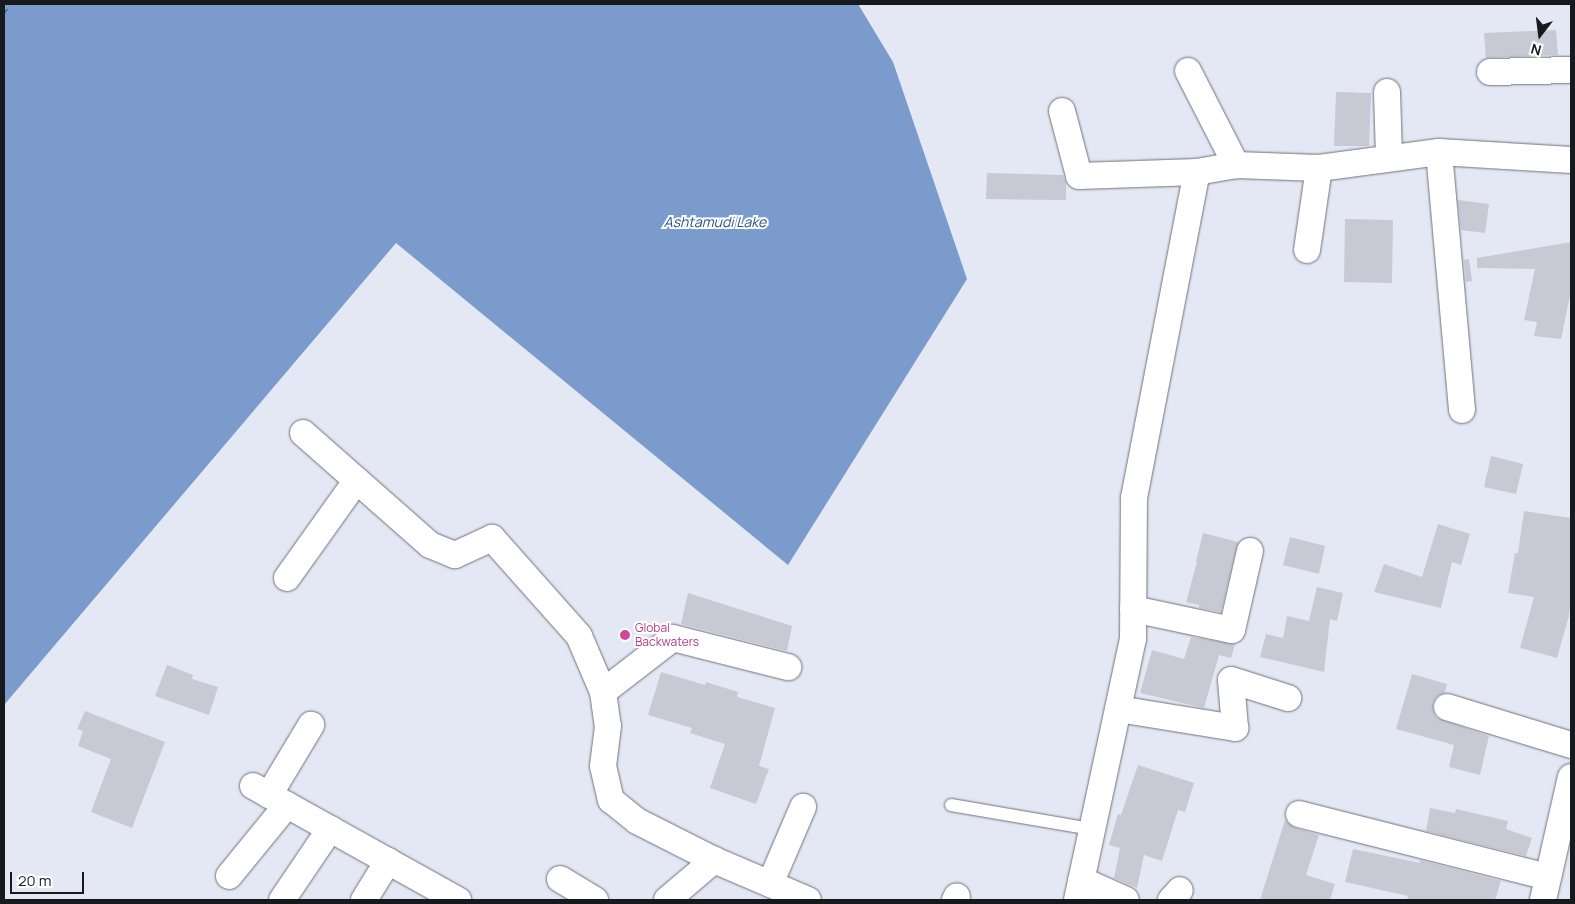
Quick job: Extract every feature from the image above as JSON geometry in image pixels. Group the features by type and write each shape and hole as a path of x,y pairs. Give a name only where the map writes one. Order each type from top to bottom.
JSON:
{"street":[{"path":"1490,72 1571,70"},
{"path":"1188,72 1236,165"},
{"path":"1387,92 1389,157"},
{"path":"1062,111 1079,176 1197,172 1236,165 1319,168 1389,157 1440,152 1571,160"},
{"path":"1440,152 1462,410"},
{"path":"1307,250 1319,168"},
{"path":"1126,900 1079,890 1133,639 1134,498 1197,172"},
{"path":"303,433 430,545 454,555 492,538 579,636 604,692 608,726 603,766 610,800 637,821 714,860 808,900"},
{"path":"287,578 357,480"},
{"path":"1133,609 1232,630 1250,551"},
{"path":"604,692 673,638 788,667"},
{"path":"1118,709 1235,728 1231,680 1288,698"},
{"path":"1447,707 1571,745"},
{"path":"229,876 270,795 311,725"},
{"path":"1299,814 1546,889 1571,777"},
{"path":"270,795 458,900"},
{"path":"770,884 803,808"},
{"path":"282,900 330,829"},
{"path":"666,900 714,860"},
{"path":"364,900 388,861"},
{"path":"560,879 596,900"}],"lane":[{"path":"951,805 1092,829"}],"water":[{"name":"Ashtamudi Lake","path":"4,4 858,4 893,62 967,279 788,565 396,243 4,705"}],"building":[{"path":"1556,30 1558,55 1486,58 1484,33"},
{"path":"1336,92 1371,93 1369,146 1334,146"},
{"path":"987,173 1063,175 1066,183 1066,200 986,199"},
{"path":"1458,200 1489,204 1485,233 1461,230"},
{"path":"1345,219 1393,220 1392,283 1344,282"},
{"path":"1571,242 1571,291 1561,339 1534,336 1537,322 1524,320 1535,269 1477,268 1477,258"},
{"path":"1469,259 1472,281 1466,282 1464,260"},
{"path":"1491,456 1523,464 1516,494 1484,487"},
{"path":"1524,511 1571,518 1571,594 1569,616 1557,658 1520,648 1534,597 1508,593 1515,553 1518,553"},
{"path":"1438,524 1470,534 1461,565 1452,562 1441,608 1374,592 1384,564 1422,577"},
{"path":"1203,533 1238,542 1221,612 1199,608 1199,605 1186,602"},
{"path":"1290,537 1325,546 1319,574 1283,565"},
{"path":"1317,587 1343,593 1337,621 1330,619 1324,672 1260,657 1266,634 1283,638 1287,616 1309,621"},
{"path":"688,593 792,626 787,651 681,624"},
{"path":"1191,637 1235,644 1231,658 1219,655 1204,708 1140,693 1152,650 1184,659"},
{"path":"167,665 193,675 192,679 218,687 209,715 155,696"},
{"path":"661,672 705,685 706,682 738,692 737,697 775,708 759,766 769,769 756,804 710,788 725,744 690,733 692,728 648,715"},
{"path":"1412,674 1447,684 1445,692 1437,696 1433,702 1433,711 1436,718 1489,736 1480,775 1449,767 1454,745 1396,729"},
{"path":"85,711 165,742 132,828 91,812 111,759 78,746 83,731 77,729"},
{"path":"1138,765 1194,783 1185,812 1178,810 1162,861 1144,855 1137,888 1114,878 1120,848 1109,845 1118,814 1121,815"},
{"path":"1430,808 1455,813 1456,809 1508,821 1506,829 1532,838 1526,856 1426,831"},
{"path":"1285,820 1295,828 1319,835 1306,875 1335,884 1330,900 1260,900"},
{"path":"1353,849 1420,863 1420,860 1501,881 1495,900 1407,900 1408,896 1345,882"}],"ferry route":[{"path":"4,13 11,4"}],"place":[{"name":"Global Backwaters","path":"625,635"}]}
